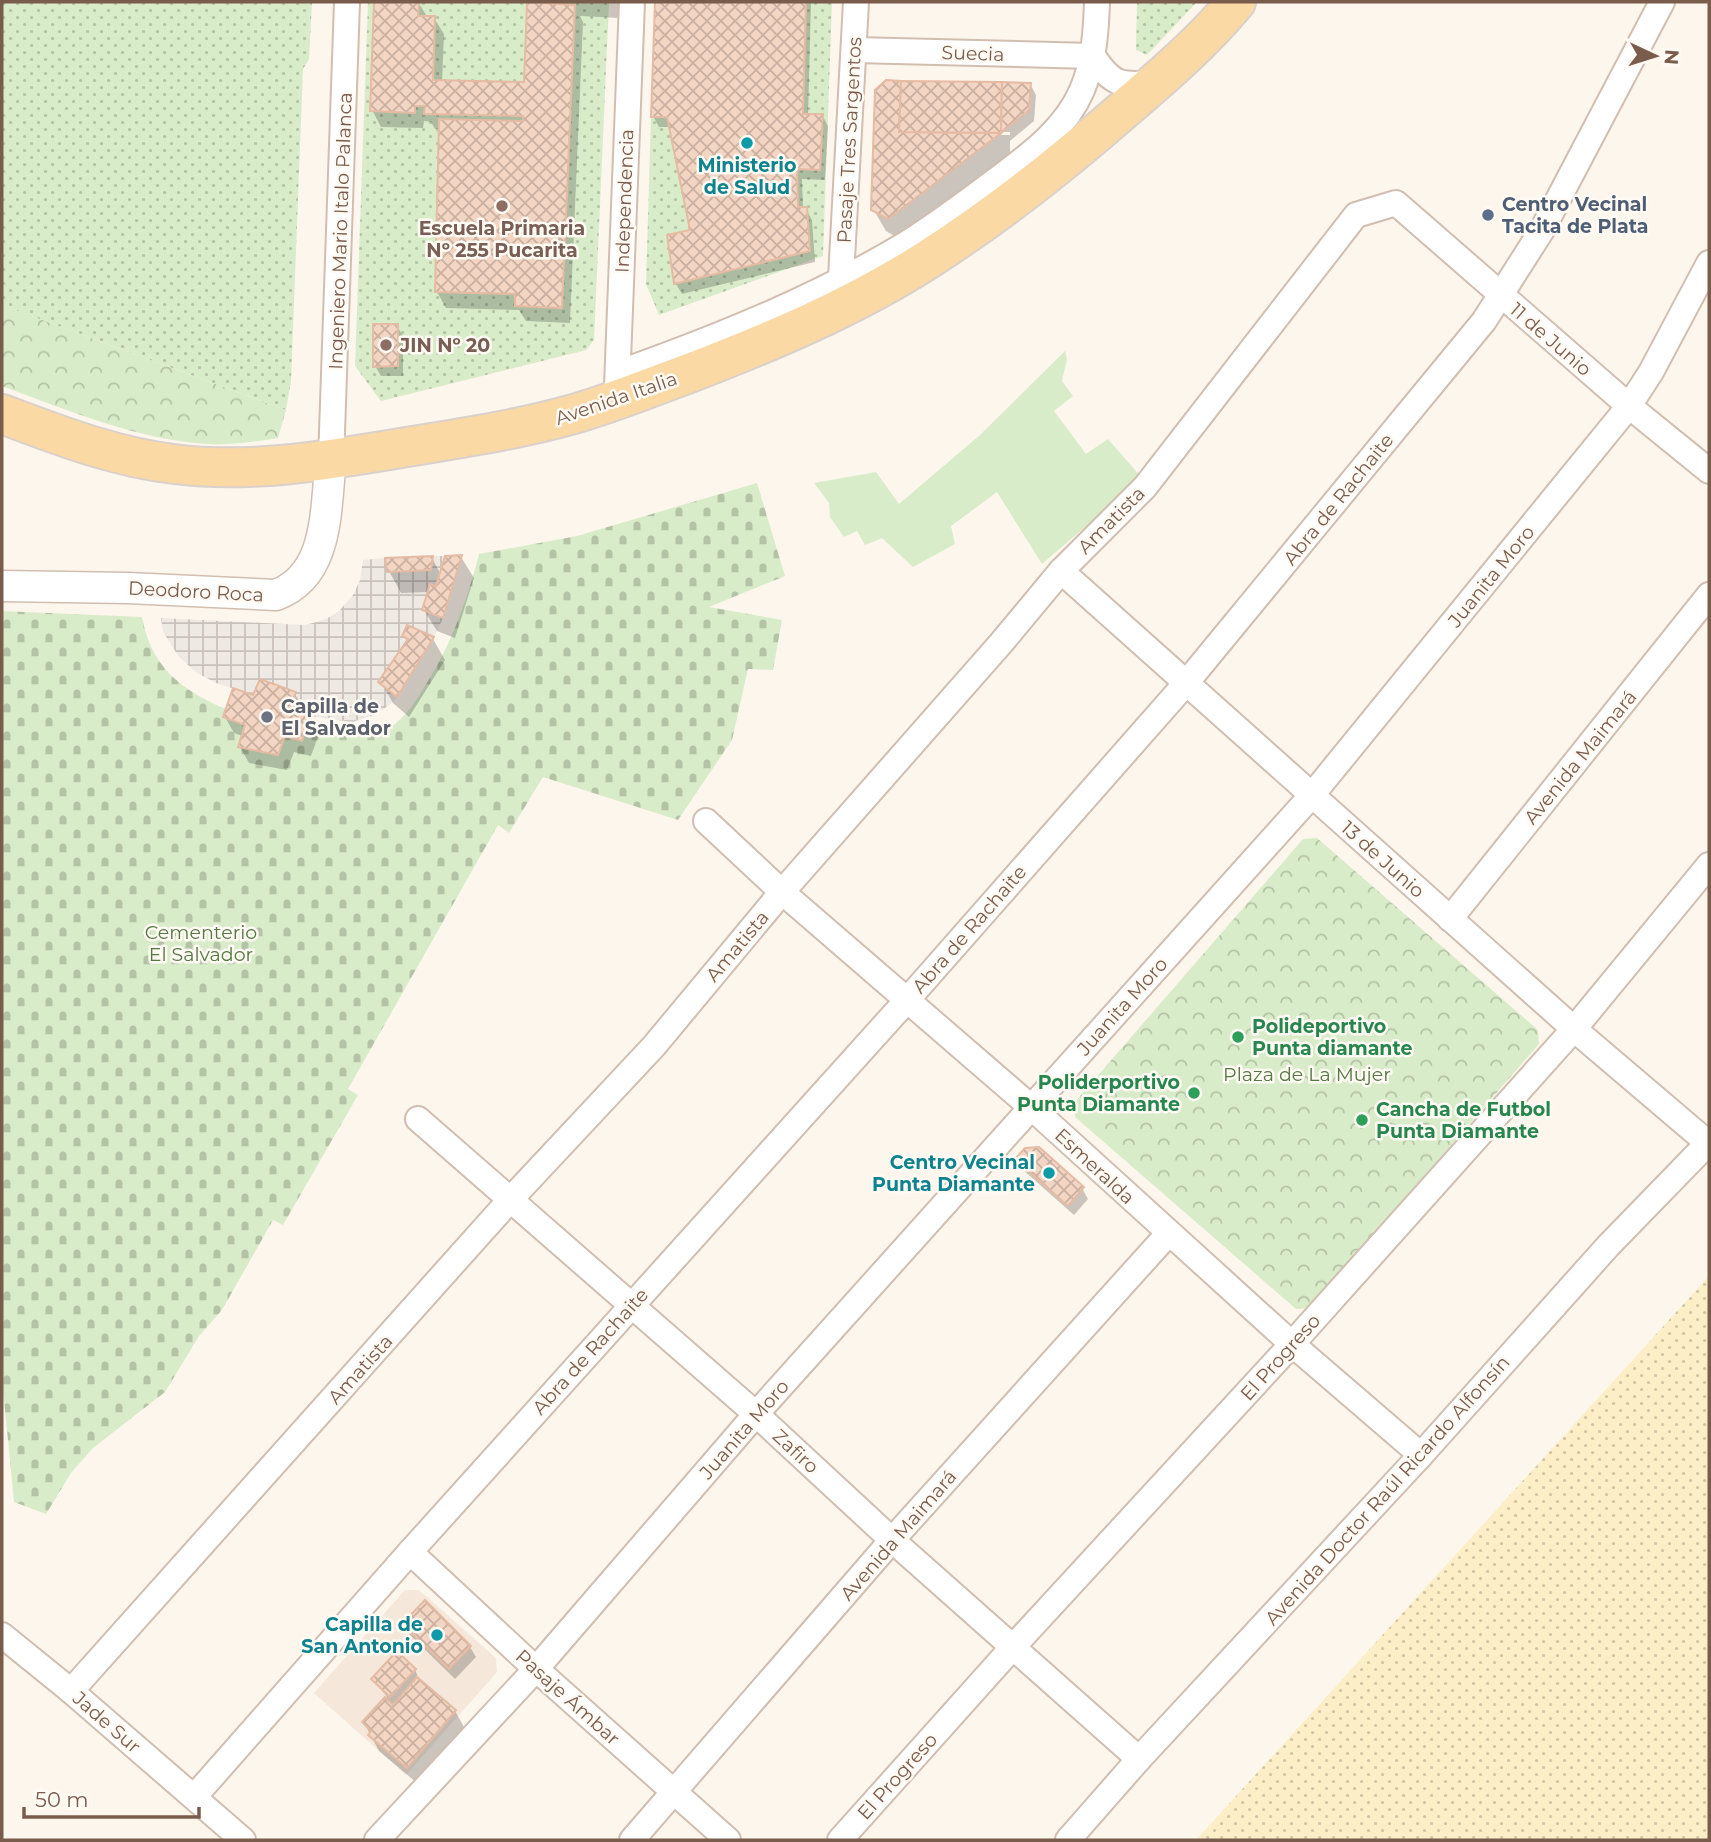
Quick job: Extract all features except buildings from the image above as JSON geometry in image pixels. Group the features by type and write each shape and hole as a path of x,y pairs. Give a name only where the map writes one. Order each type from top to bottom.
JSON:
{"main road":[{"name":"Avenida Italia","path":"2,414 116,453 174,464 282,466 512,429 570,415 617,387 738,354 808,324 928,260 1027,190 1154,83 1214,29 1236,2"}],"street":[{"name":"Ingeniero Mario Italo Palanca","path":"331,460 347,2"},
{"name":"Independencia","path":"617,387 632,2"},
{"name":"Pasaje Tres Sargentos","path":"841,278 856,2"},
{"name":"Avenida Italia","path":"617,387 788,306 904,245 1033,152 1058,128 1082,92 1093,56 1097,2"},
{"name":"Abra de Rachaite","path":"194,1797 908,999 1187,682 1484,321 1542,230 1662,2"},
{"name":"Suecia","path":"854,50 1093,56"},
{"path":"1093,56 1102,70 1118,83 1128,86 1154,83"},
{"name":"11 de Junio","path":"1396,203 1629,406 1709,471"},
{"name":"Amatista","path":"71,1691 509,1200 654,1046 782,892 1061,571 1145,487 1356,215 1396,203"},
{"name":"Juanita Moro","path":"377,1840 536,1669 756,1414 1312,795 1629,406 1651,372 1709,263"},
{"name":"Deodoro Roca","path":"2,586 128,588 276,595 288,591 304,578 317,556 331,460"},
{"name":"13 de Junio","path":"1061,571 1574,1029 1709,1142"},
{"name":"Avenida Maimará","path":"1450,919 1709,594"},
{"name":"Esmeralda","path":"706,821 782,892 1031,1107 1292,1345 1421,1455"},
{"name":"El Progreso","path":"840,1840 1012,1648 1292,1345 1574,1029 1709,865"},
{"name":"Zafiro","path":"418,1119 756,1414 892,1540 1139,1759"},
{"name":"Avenida Doctor Raúl Ricardo Alfonsín","path":"1068,1840 1139,1759 1421,1455 1608,1246 1709,1142"},
{"name":"Avenida Maimará","path":"632,1840 892,1540 1168,1234"},
{"name":"Pasaje Ámbar","path":"411,1552 536,1669 728,1840"},
{"name":"Jade Sur","path":"2,1635 243,1840"}],"shaded area":[{"path":"433,556 445,556 436,586 443,618 434,637 407,625 402,636 408,639 397,697 375,715 352,722 310,716 290,708 296,692 260,679 253,695 216,683 197,673 179,657 163,632 161,618 304,625 313,623 339,611 353,595 360,580 363,560 385,558 387,572 431,570"},
{"path":"405,1590 419,1590 496,1658 497,1672 406,1775 314,1693"}],"green space":[{"path":"2,2 312,2 309,59 303,69 291,381 286,410 2,305"},
{"path":"368,2 609,2 594,340 586,350 381,401 355,366"},
{"path":"806,2 832,2 823,256 659,315 646,284 651,117 667,117 690,230 667,235 675,284 810,251 807,208 798,207 797,169 820,170 823,114 803,114"},
{"path":"1137,2 1197,2 1147,55 1136,50"},
{"path":"2,305 286,410 278,438 208,444 155,437 77,414 2,386"},
{"path":"1065,351 1067,359 1062,381 1073,396 1054,411 1086,454 1108,439 1142,478 1042,564 997,492 951,526 955,544 913,567 882,538 865,545 857,531 844,537 830,517 829,503 814,483 876,472 899,504 980,435"},
{"name":"Cementerio El Salvador","path":"757,483 785,576 709,607 782,620 773,670 748,669 732,740 678,820 543,777 509,833 498,825 348,1089 358,1095 283,1225 273,1220 222,1310 199,1336 165,1392 93,1448 71,1473 46,1514 14,1502 2,1379 2,611 142,617 153,650 170,675 195,694 226,709 224,717 245,725 238,747 278,755 285,736 302,741 307,730 335,736 364,735 382,731 404,716 448,644 479,554 577,536"},
{"name":"Plaza de La Mujer","path":"1317,838 1538,1030 1539,1044 1310,1308 1296,1309 1075,1117 1074,1103 1303,839"}],"sand":[{"path":"1709,1276 1709,1840 1196,1840"}],"place":[{"name":"Ministerio de Salud","path":"747,143"},
{"name":"Escuela Primaria Nº 255 Pucarita","path":"502,206"},
{"name":"Centro Vecinal Tacita de Plata","path":"1488,215"},
{"name":"JIN Nº 20","path":"386,345"},
{"name":"Capilla de El Salvador","path":"267,717"},
{"name":"Polideportivo Punta diamante","path":"1238,1037"},
{"name":"Poliderportivo Punta Diamante","path":"1194,1093"},
{"name":"Cancha de Futbol Punta Diamante","path":"1362,1120"},
{"name":"Centro Vecinal Punta Diamante","path":"1049,1173"},
{"name":"Capilla de San Antonio","path":"437,1635"}]}
